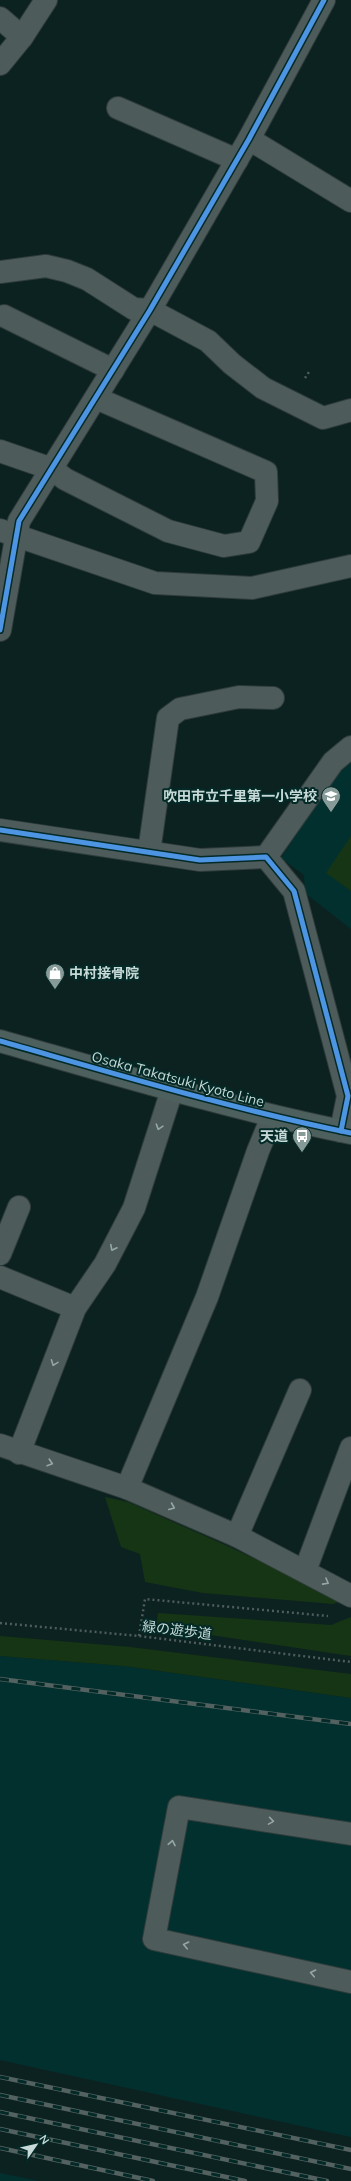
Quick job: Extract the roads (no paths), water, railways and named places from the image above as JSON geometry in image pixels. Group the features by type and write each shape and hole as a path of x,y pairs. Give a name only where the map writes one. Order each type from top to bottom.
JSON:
{"main road":[{"name":"Osaka Takatsuki Kyoto Line","path":"0,1041 272,1117 346,1132"}],"street":[{"path":"0,64 22,37 46,0"},
{"path":"0,630 8,533 19,521 150,310 249,139 324,0"},
{"path":"0,18 22,37"},
{"path":"118,108 237,160"},
{"path":"249,139 351,201"},
{"path":"0,272 46,266 67,271 87,279 134,309 150,310 208,341 232,364 263,388 288,401 323,418 351,410"},
{"path":"4,316 113,370"},
{"path":"0,451 52,469 65,479 168,531 224,546 249,542 267,501 266,472 96,398"},
{"path":"8,533 155,583 252,588 351,566"},
{"path":"149,852 168,718 180,708 232,698 273,698"},
{"path":"266,857 333,762 351,748"},
{"path":"0,830 200,860 266,857"},
{"path":"266,857 294,891 348,1096 346,1132"},
{"path":"172,1090 134,1208 105,1264 75,1308 10,1449 127,1488 238,1536 305,1570 351,1596"},
{"path":"127,1488 207,1297 258,1151 272,1117"},
{"path":"0,1254 19,1207"},
{"path":"0,1277 75,1308"},
{"path":"238,1536 300,1390"},
{"path":"305,1570 351,1448"},
{"path":"351,1834 179,1807 154,1938 351,1982"}],"railway":[{"path":"0,1679 351,1724"},
{"path":"0,2077 351,2150"},
{"path":"0,2095 351,2169"},
{"path":"0,2112 327,2181"},
{"path":"0,2129 245,2181"},
{"path":"0,2148 153,2181"}],"place":[{"name":"吹田市立千里第一小学校","path":"331,813"},
{"name":"中村接骨院","path":"55,990"},
{"name":"天道","path":"302,1153"}]}
